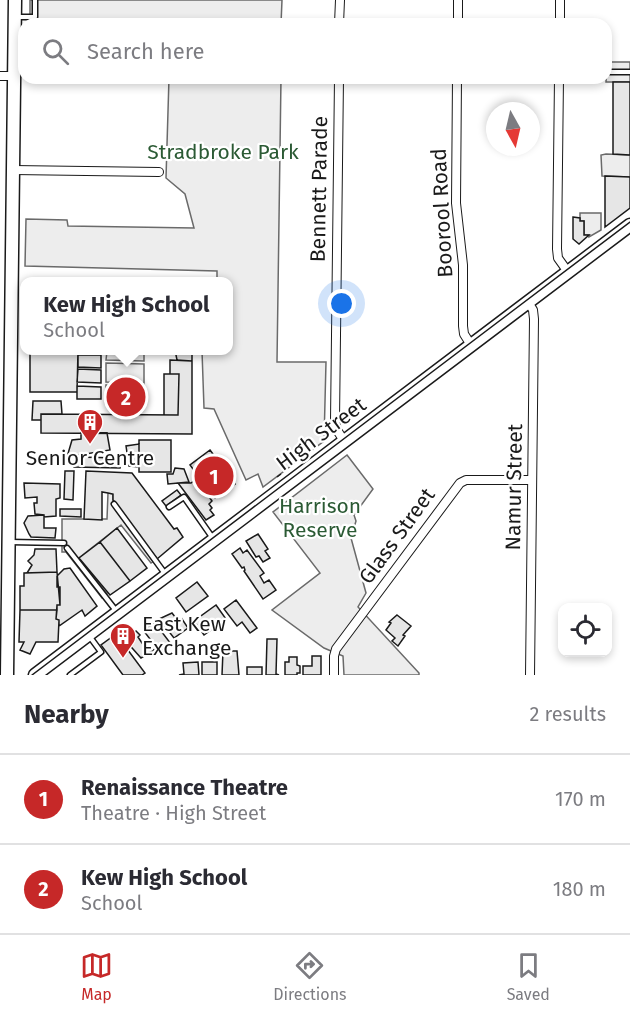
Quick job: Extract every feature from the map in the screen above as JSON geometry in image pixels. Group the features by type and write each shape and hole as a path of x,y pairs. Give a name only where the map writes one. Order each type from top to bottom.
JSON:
{"main road":[{"path":"15,0 18,38"},
{"path":"7,675 14,76 18,51"},
{"name":"High Street","path":"35,675 630,225"}],"street":[{"path":"339,18 340,0"},
{"path":"458,0 458,18"},
{"path":"560,0 560,18"},
{"path":"0,76 14,76"},
{"name":"Bennett Parade","path":"339,84 335,421 336,430 344,441"},
{"name":"Boorool Road","path":"457,84 456,203 463,264 463,326 471,345"},
{"path":"559,84 557,249 558,258 568,272"},
{"path":"13,170 159,172"},
{"name":"Namur Street","path":"528,302 533,310 534,319 530,675"},
{"name":"Glass Street","path":"334,675 336,649 460,483 466,480 532,480"}],"lane":[{"path":"15,17 35,18 35,0"},
{"path":"612,72 630,72"},
{"path":"169,507 184,497 214,540"},
{"path":"114,504 166,576"},
{"path":"9,542 64,543"},
{"path":"67,548 117,613"},
{"path":"70,675 101,652 88,634"}],"shaded area":[{"path":"30,0 282,0 281,18 30,18"},
{"path":"612,62 630,62 630,82 612,82"},
{"name":"Stradbroke Park","path":"169,84 281,84 277,362 326,362 324,441 263,487 258,474 246,480 214,409 204,408 202,355 233,355 233,277 217,277 217,271 25,266 26,219 67,220 68,226 194,228 185,194 166,178"},
{"path":"601,155 630,155 630,177 602,176"},
{"path":"580,213 601,213 601,230 589,237 589,235 584,235 584,221 580,221"},
{"path":"107,355 144,355 144,361 106,360"},
{"path":"106,363 144,364 144,383 106,382"},
{"path":"106,385 144,385 144,405 106,404"},
{"name":"Harrison Reserve","path":"347,455 373,489 354,515 356,521 351,538 366,593 358,607 419,675 344,675 343,656 324,648 272,610 320,573 273,512"},
{"path":"108,493 113,494 113,500 157,559 151,563 121,525 79,558 107,594 102,598 66,552 62,552 62,519 107,519"}],"building":[{"path":"613,82 630,82 630,155 613,154"},
{"path":"605,176 630,177 630,208 605,227"},
{"path":"573,217 584,221 584,235 589,235 579,244 573,239"},
{"path":"30,355 78,355 77,392 30,392"},
{"path":"78,355 101,355 101,368 78,367"},
{"path":"176,355 192,355 192,361 177,360"},
{"path":"170,360 192,361 192,434 41,433 41,414 178,415 179,374 170,374"},
{"path":"78,369 101,370 101,383 77,382"},
{"path":"164,374 179,374 178,415 164,415"},
{"path":"77,386 101,387 101,399 77,399"},
{"path":"33,401 61,401 62,414 41,414 41,420 32,420"},
{"name":"Senior Centre","path":"81,433 107,433 110,450 67,457 72,440 81,439"},
{"path":"139,440 171,440 171,472 139,472"},
{"path":"139,444 139,467 129,466 126,446"},
{"path":"210,450 235,484 215,498 211,492 207,494 212,501 209,504 214,515 206,520 178,483 191,483 199,477 190,465"},
{"path":"75,457 121,458 120,468 74,467"},
{"path":"175,468 184,469 189,482 168,484 167,474 173,474"},
{"path":"65,471 74,471 73,500 64,499"},
{"path":"86,471 132,473 174,529 177,528 183,537 157,559 113,500 113,494 108,493 102,492 102,520 84,519"},
{"path":"24,483 60,484 60,498 56,499 56,516 44,517 44,515 35,514 34,503 37,503 37,497 25,498"},
{"path":"177,490 181,495 166,506 162,501"},
{"path":"60,509 81,509 81,517 60,516"},
{"path":"44,515 44,528 56,528 55,538 31,537 24,523 28,516"},
{"path":"117,528 147,568 130,581 100,542"},
{"path":"258,534 268,549 265,551 270,558 263,562 259,556 256,557 246,541"},
{"path":"100,542 130,581 110,595 79,558"},
{"path":"240,548 243,553 247,550 264,573 260,576 264,583 269,580 276,590 263,599 244,571 244,567 242,568 232,554"},
{"path":"35,549 56,549 57,572 27,573 32,565 28,561 34,555"},
{"path":"70,568 97,606 85,616 82,610 59,626 59,620 56,619 57,605 60,605 60,587 57,587 57,576 64,569"},
{"path":"57,572 60,605 57,605 57,610 20,610 20,586 24,586 24,573"},
{"path":"197,582 208,596 186,612 176,598"},
{"path":"236,600 257,628 250,633 242,622 237,626 224,609"},
{"path":"216,605 226,619 204,635 194,621"},
{"path":"20,610 57,610 58,642 36,642 30,654 20,650 24,642 19,642"},
{"path":"172,613 179,622 182,619 188,628 174,638 159,619"},
{"path":"397,615 411,626 403,635 405,636 398,646 392,641 395,638 386,630 391,623 389,622"},
{"path":"155,623 171,644 160,652 143,630"},
{"path":"136,631 142,643 145,640 148,643 150,641 157,648 141,658 125,640"},
{"name":"East Kew Exchange","path":"116,634 145,673 123,675 101,645"},
{"path":"267,639 277,639 276,674 279,675 266,675"},
{"path":"223,651 237,651 239,675 222,675"},
{"path":"312,656 321,656 321,675 303,675 303,666 312,666"},
{"path":"289,657 297,657 300,673 297,675 285,675 285,662 289,662"},
{"path":"198,662 199,675 179,675 184,674 183,663"},
{"path":"202,662 217,662 217,675 202,675"},
{"path":"247,667 262,667 262,675 247,675"}],"tram line":[{"path":"32,675 630,222"}],"fence":[{"path":"277,477 281,474"}],"place":[{"name":"Kew High School","path":"126,397"},
{"name":"Senior Centre","path":"90,445"},
{"name":"Renaissance Theatre","path":"214,476"},
{"name":"East Kew Exchange","path":"123,659"}]}
